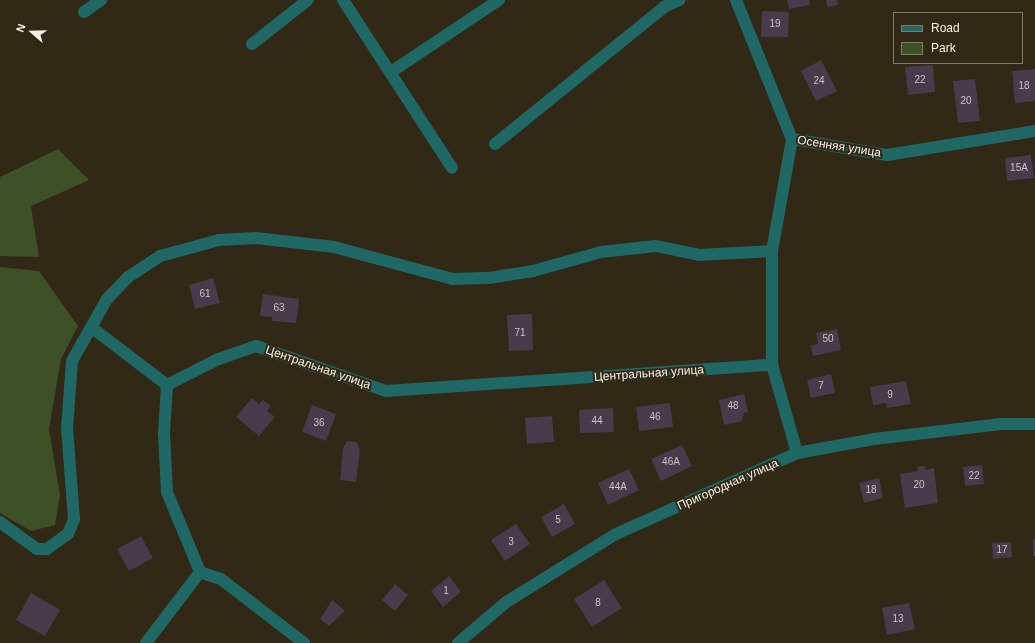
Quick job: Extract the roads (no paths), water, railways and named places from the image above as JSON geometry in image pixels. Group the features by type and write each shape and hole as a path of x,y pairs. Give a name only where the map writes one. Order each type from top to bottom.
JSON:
{"street":[{"path":"84,12 101,0"},
{"path":"252,44 308,0"},
{"path":"344,0 452,168"},
{"path":"391,72 499,0"},
{"path":"495,144 664,7 679,0"},
{"name":"Осенняя улица","path":"736,0 792,139 887,155 1035,131"},
{"path":"792,139 772,251 772,365 797,453"},
{"path":"0,522 37,549 47,549 68,534 74,519 67,429 72,361 107,299 128,277 160,256 220,240 256,238 334,247 453,279 489,278 533,271 601,252 656,246 699,255 772,251"},
{"path":"91,327 166,385 164,432 167,492 200,572 221,579 304,643"},
{"name":"Центральная улица","path":"166,385 216,360 256,346 386,391 772,365"},
{"name":"Пригородная улица","path":"458,643 505,603 616,534 797,453 874,439 953,429 1001,424 1035,424"},
{"path":"146,643 200,572"}]}
